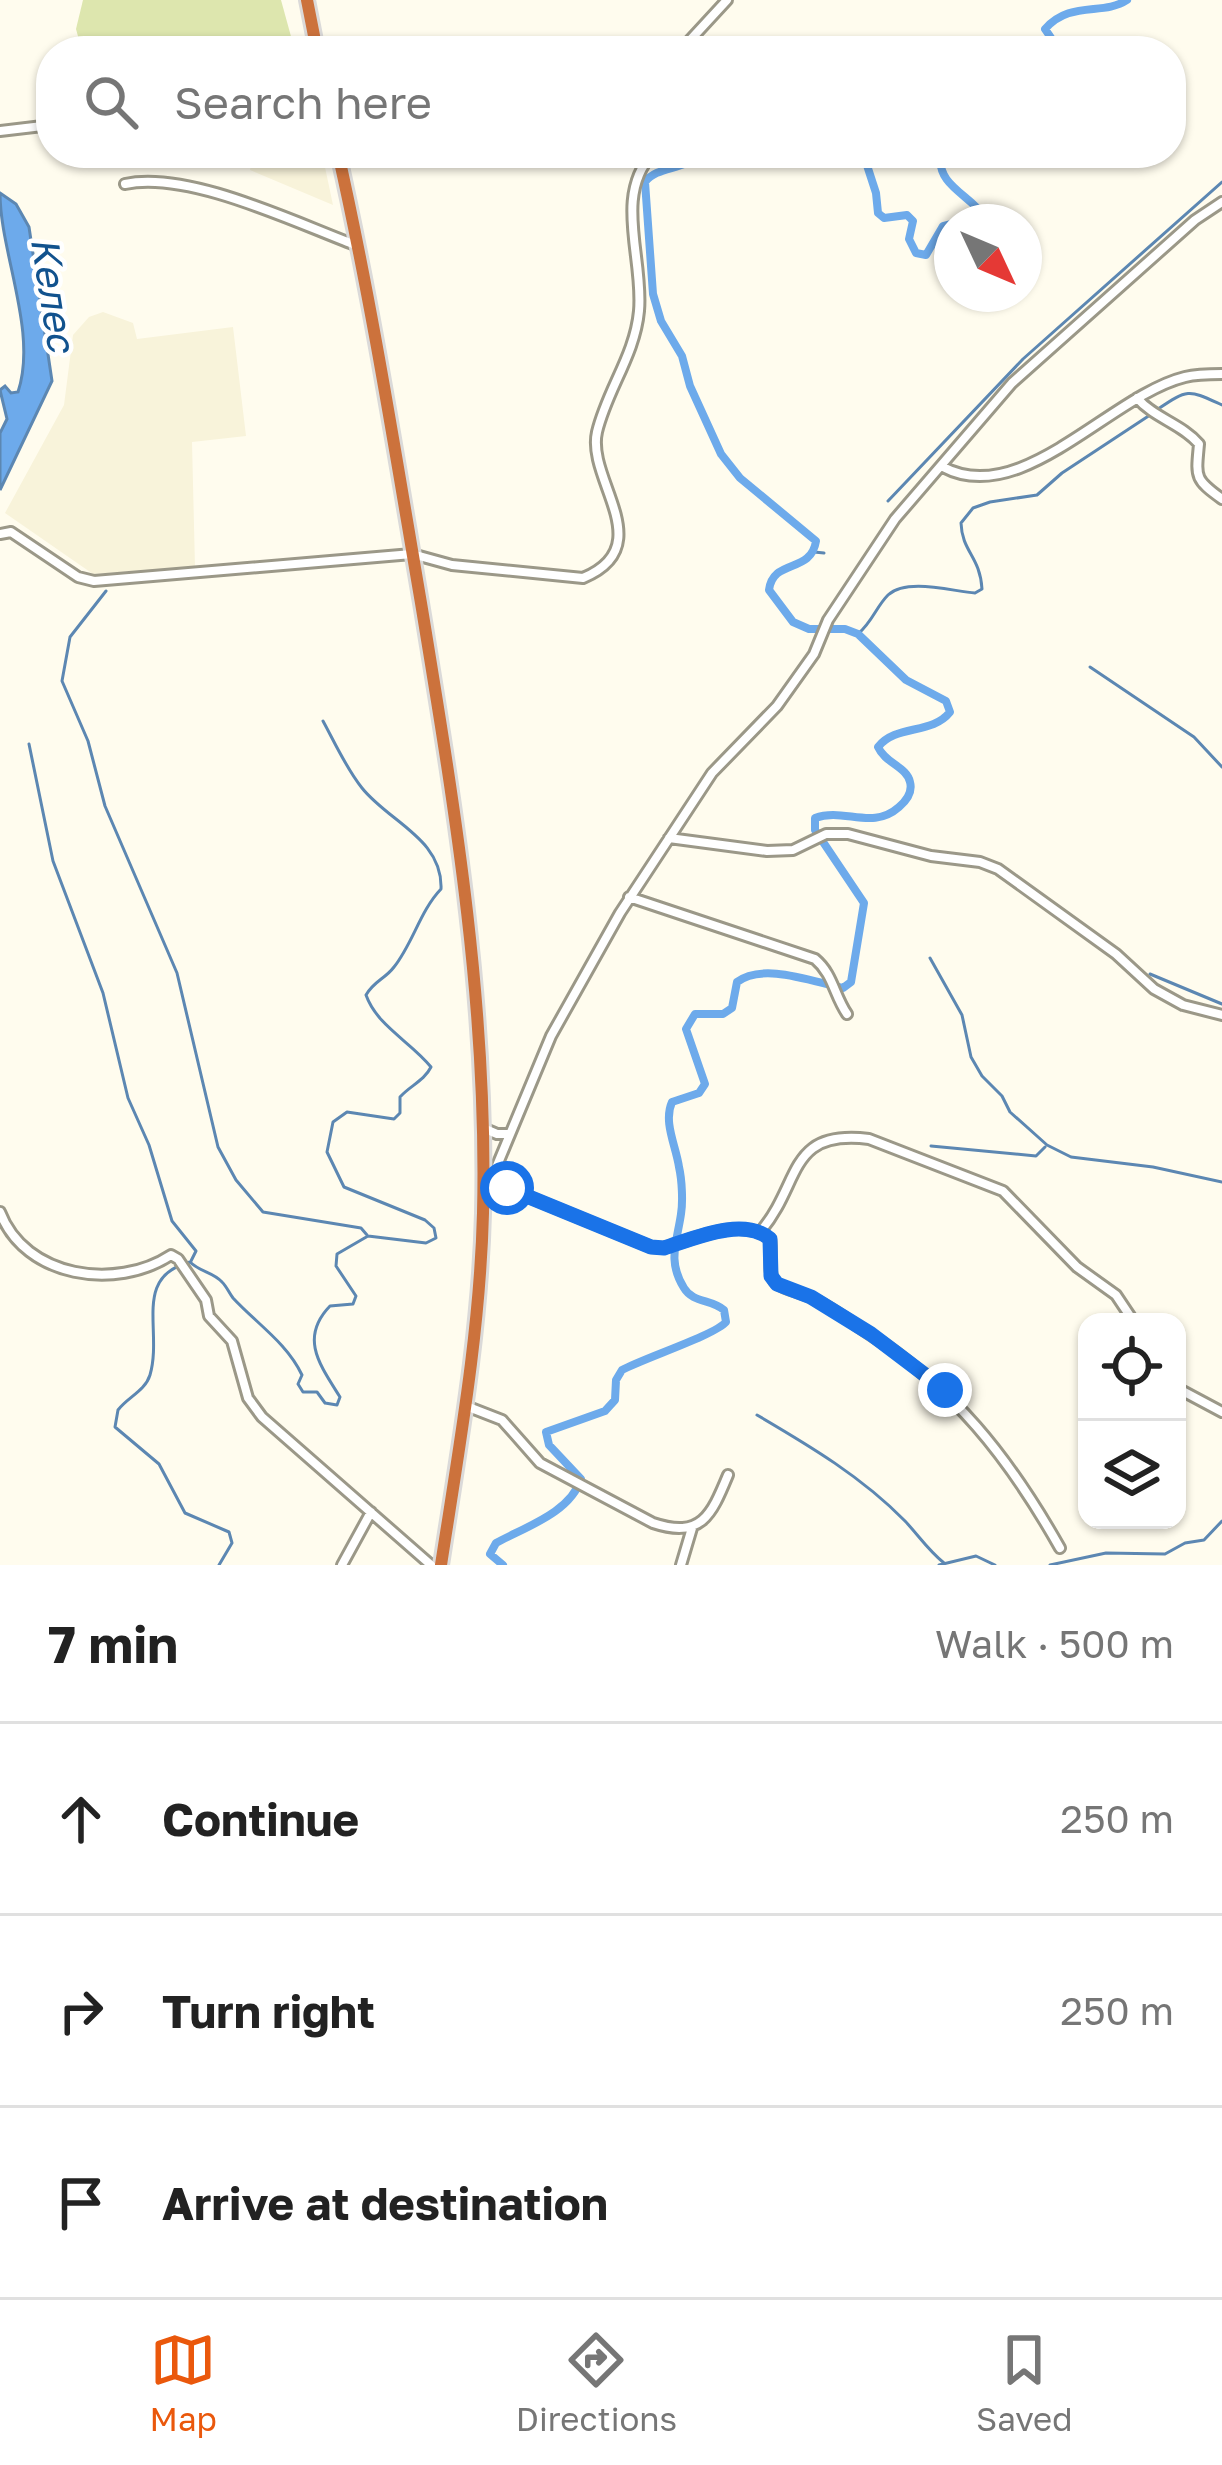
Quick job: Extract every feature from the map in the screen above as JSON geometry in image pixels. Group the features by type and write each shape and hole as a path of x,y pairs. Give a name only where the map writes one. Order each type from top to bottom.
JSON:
{"highway":[{"path":"307,0 314,36"},
{"path":"341,168 412,554 471,919 480,1016 483,1185 477,1318 441,1565"}],"street":[{"path":"694,36 728,0"},
{"path":"0,131 36,126"},
{"path":"0,534 10,532 78,577 94,581 412,554 452,565 583,578 596,572 609,559 617,538 619,519 596,450 597,432 628,357 639,316 634,181 643,168"},
{"path":"124,184 165,180 241,202 359,247"},
{"path":"483,1185 496,1168 550,1036 629,897 712,773 777,706 814,654 828,620 895,519 1012,383 1196,220 1220,206"},
{"path":"943,467 958,475 997,476 1048,455 1137,398 1184,377 1222,374"},
{"path":"1137,398 1199,444 1196,473 1200,484 1222,499"},
{"path":"668,838 766,851 794,850 826,834 848,834 931,856 980,862 998,869 1105,946 1154,989 1183,1005 1222,1016"},
{"path":"629,897 815,959 826,968 836,999 847,1014"},
{"path":"483,1128 510,1134"},
{"path":"761,1231 778,1211 805,1152 815,1143 845,1136 869,1139 1003,1191 1077,1267 1116,1295 1128,1313"},
{"path":"483,1185 507,1188 651,1247 664,1248 740,1228 761,1231 770,1239 771,1276 777,1284 811,1297 871,1334 945,1390 971,1416 1024,1484 1060,1548"},
{"path":"0,1212 16,1244 51,1268 135,1273 171,1255 178,1258 206,1300 209,1316 238,1353 248,1398 262,1417 431,1565"},
{"path":"1186,1393 1222,1412"},
{"path":"466,1406 502,1420 553,1471 653,1523 673,1530 692,1528"},
{"path":"681,1565 692,1528 716,1504 728,1475"},
{"path":"342,1565 371,1512"}],"shaded area":[{"path":"325,168 333,205 250,170"},
{"path":"103,312 133,323 137,339 233,327 246,436 192,442 195,567 93,574 5,513 64,405 73,335 89,317"}],"green space":[{"path":"83,0 281,0 291,36 78,36"}],"water":[{"name":"Келес","path":"0,193 16,204 29,227 52,381 0,490 0,433 7,419 0,390 5,386 11,393 18,392 24,344"}],"waterway":[{"path":"1050,36 1045,29 1065,14 1127,0"},
{"path":"503,1565 490,1554 496,1543 557,1510 581,1479 549,1445 546,1432 605,1411 615,1400 622,1370 726,1322 724,1310 688,1293 675,1260 682,1191 670,1110 672,1102 699,1093 705,1084 686,1029 695,1014 723,1014 732,1008 737,982 748,976 788,975 843,988 851,982 864,903 815,830 815,818 879,817 899,807 910,793 910,782 878,747 894,735 934,724 950,712 946,701 906,680 858,634 845,629 809,629 793,622 769,590 777,573 807,558 816,541 740,478 721,454 690,386 682,356 661,321 653,294 645,182 672,168"},
{"path":"868,168 878,213 884,218 907,215 913,221 909,239 916,253 926,255 934,241"},
{"path":"942,168 972,204"},
{"path":"888,501 1023,359 1222,182"},
{"path":"1158,409 1189,394 1222,405"},
{"path":"858,634 896,590 918,586 975,593 982,589 961,523 973,508 1037,495 1150,415"},
{"path":"814,552 824,553"},
{"path":"106,591 70,637 62,681 88,741 105,806 177,973 218,1147 236,1180 263,1212 361,1228 367,1235"},
{"path":"1090,667 1194,737 1222,767"},
{"path":"219,1565 232,1543 229,1532 185,1513 159,1464 115,1427 118,1410 150,1375 153,1307 161,1280 190,1262 218,1279 288,1353 302,1375 298,1384 303,1392 317,1392 325,1403 337,1405 340,1397 320,1363 314,1340 330,1306 353,1304 356,1296 336,1266 337,1254 368,1236 426,1243 436,1238 425,1220 344,1187 327,1152 333,1122 347,1112 394,1119 400,1113 400,1097 431,1067 378,1016 366,995 401,958 441,889 439,872 424,844 362,788 323,721"},
{"path":"29,744 53,861 103,993 128,1098 149,1145 172,1221 196,1251 191,1261"},
{"path":"930,958 962,1015 971,1057 982,1076 1010,1112 1047,1145 1071,1157 1222,1182"},
{"path":"1150,974 1222,1004"},
{"path":"931,1146 1036,1156 1045,1147"},
{"path":"757,1415 871,1490 944,1563"},
{"path":"1050,1565 1106,1553 1165,1554 1204,1540 1222,1521"},
{"path":"939,1565 976,1556 995,1565"}],"route":[{"path":"507,1188 651,1247 664,1248 740,1228 761,1231 770,1239 771,1276 777,1284 811,1297 871,1334 945,1390"}]}
